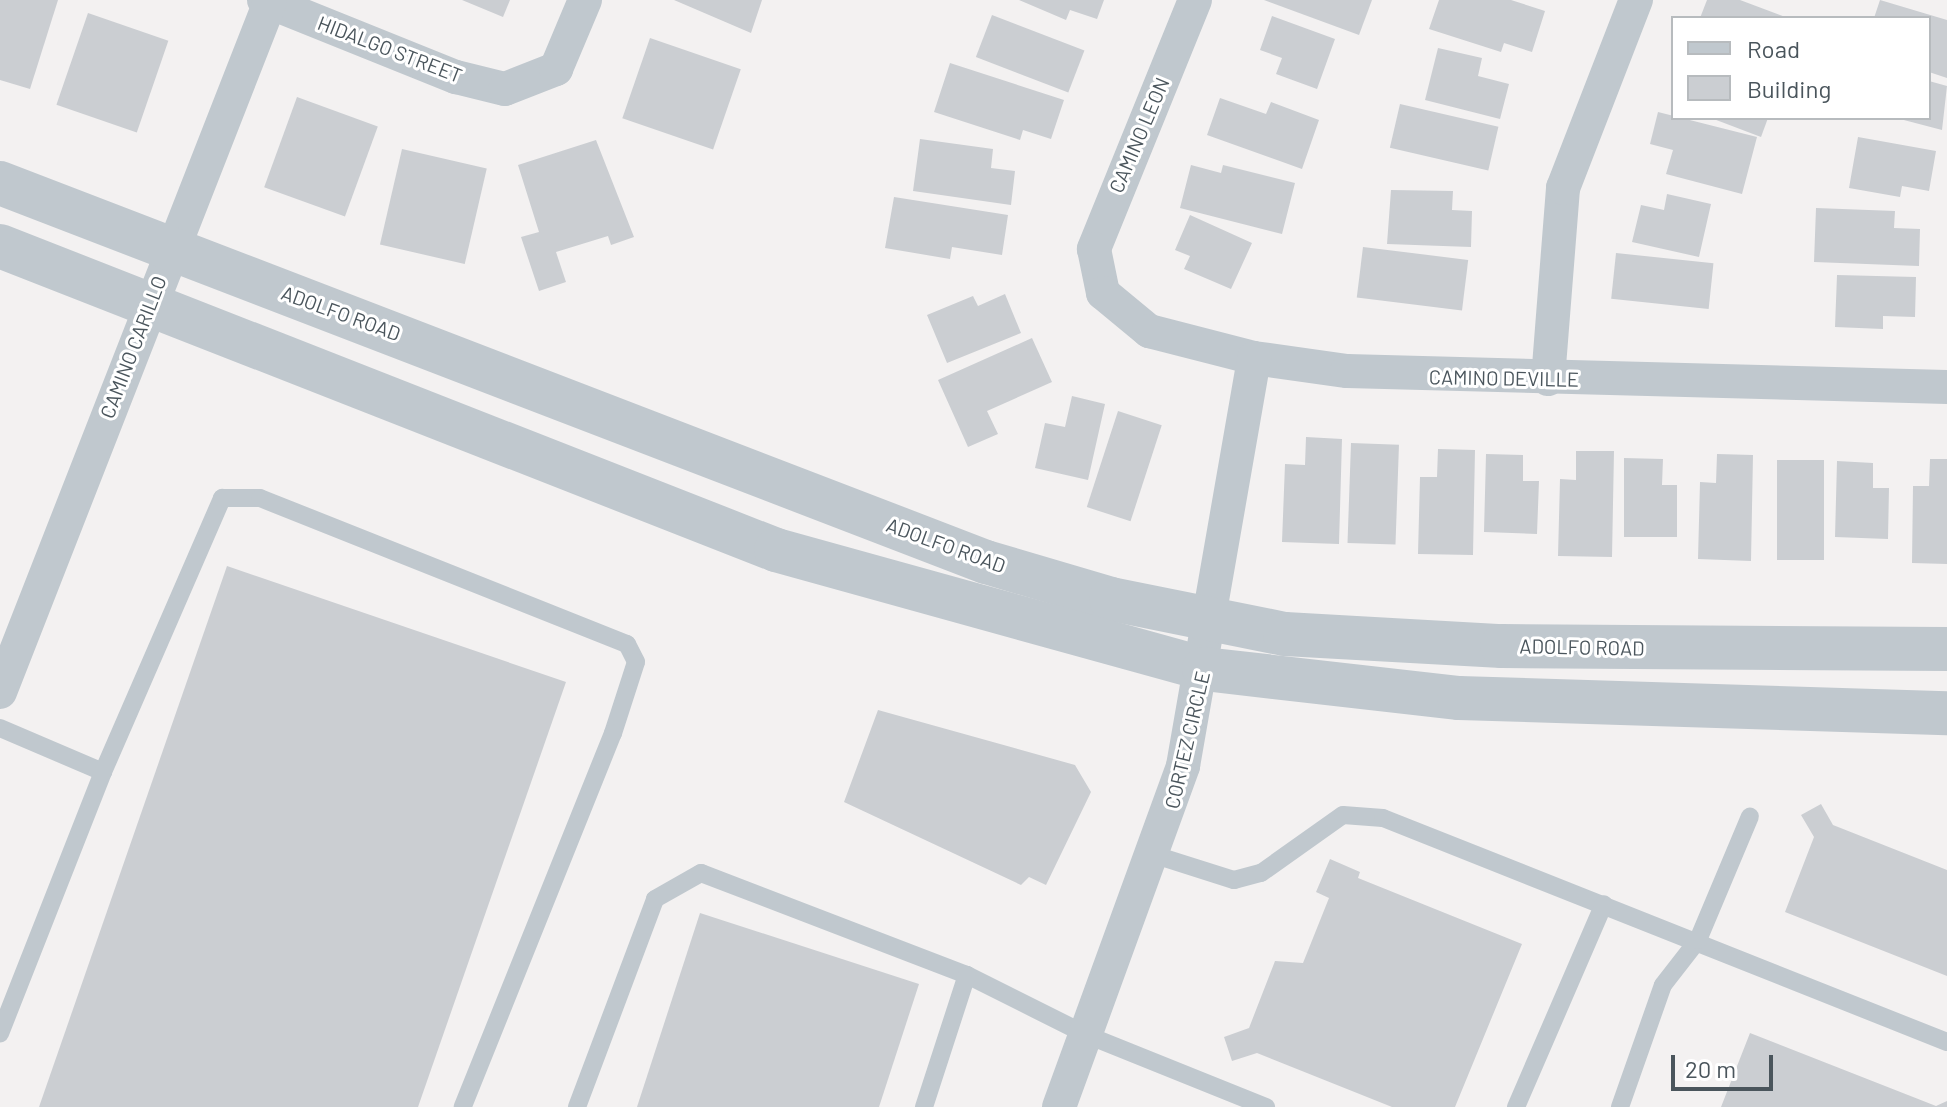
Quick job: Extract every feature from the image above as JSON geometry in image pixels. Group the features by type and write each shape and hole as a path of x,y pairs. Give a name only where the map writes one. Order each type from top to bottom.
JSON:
{"street":[{"name":"HIDALGO STREET","path":"267,1 456,77 505,89 556,69 585,0"},
{"name":"CAMINO LEON","path":"1095,272 1099,230 1195,0"},
{"path":"1548,379 1563,188 1636,0"},
{"name":"CAMINO CARILLO","path":"0,692 267,1"},
{"name":"ADOLFO ROAD","path":"0,183 986,562 1208,621 1285,634 1502,646 1947,649"},
{"path":"0,246 776,550 1204,669 1459,698 1947,713"},
{"name":"CAMINO DEVILLE","path":"1095,272 1118,311 1149,331 1254,358 1347,371 1548,379 1947,387"},
{"name":"CORTEZ CIRCLE","path":"1059,1107 1155,855 1204,669 1208,621 1254,358"}],"lane":[{"path":"0,1033 103,772 222,498 260,498 627,644 636,662 613,733 463,1107"},
{"path":"0,728 103,772"},
{"path":"1155,855 1234,880 1261,873 1343,815 1383,818 1698,940 1947,1042"},
{"path":"1620,1107 1663,985 1698,940 1750,816"},
{"path":"577,1107 655,899 681,880 701,873 967,975 1087,1035 1266,1107"},
{"path":"1516,1107 1604,904"},
{"path":"924,1107 967,975"}],"building":[{"path":"0,0 58,0 30,89 0,80"},
{"path":"462,0 510,0 503,17"},
{"path":"674,0 762,0 751,33"},
{"path":"1019,0 1104,0 1097,19 1070,10 1066,20"},
{"path":"1264,0 1372,0 1359,35"},
{"path":"1439,0 1511,0 1545,11 1532,52 1504,43 1501,52 1429,29"},
{"path":"1707,0 1740,0 1783,16 1701,16"},
{"path":"1880,0 1947,20 1947,78 1931,73 1931,16 1875,16"},
{"path":"88,13 168,41 137,132 56,105"},
{"path":"992,15 1084,50 1068,92 976,57"},
{"path":"1272,16 1335,39 1317,89 1276,74 1282,58 1260,50"},
{"path":"650,38 741,69 713,150 622,118"},
{"path":"1438,48 1482,58 1478,76 1509,84 1500,119 1425,100"},
{"path":"950,63 1064,100 1051,139 1023,130 1020,140 934,112"},
{"path":"1931,82 1947,86 1942,130 1904,120 1931,120"},
{"path":"297,97 378,126 345,217 264,187"},
{"path":"1220,98 1266,114 1271,102 1319,120 1302,169 1207,135"},
{"path":"1400,104 1498,127 1488,171 1390,148"},
{"path":"1658,112 1671,115 1671,120 1690,120 1757,137 1742,194 1666,174 1673,150 1650,144"},
{"path":"1716,120 1767,120 1761,137"},
{"path":"1858,137 1936,151 1929,191 1902,186 1900,197 1849,188"},
{"path":"920,139 993,149 991,168 1015,171 1011,205 913,191"},
{"path":"596,140 634,237 611,245 608,236 556,252 566,282 539,291 521,237 539,232 518,165"},
{"path":"402,149 487,169 465,264 380,244"},
{"path":"1191,165 1221,173 1223,165 1295,183 1282,234 1180,208"},
{"path":"1391,190 1453,191 1452,210 1472,211 1471,247 1387,244"},
{"path":"1667,194 1711,204 1699,257 1632,242 1641,205 1664,210"},
{"path":"894,197 1008,215 1002,255 952,247 950,259 885,248"},
{"path":"1816,208 1895,211 1894,228 1920,229 1919,266 1814,262"},
{"path":"1190,215 1252,243 1231,289 1184,269 1190,256 1175,250"},
{"path":"1363,247 1468,260 1462,311 1357,298"},
{"path":"1616,253 1713,263 1709,309 1611,299"},
{"path":"1837,275 1916,277 1915,317 1883,316 1883,329 1835,327"},
{"path":"1005,294 1021,333 947,363 927,315 973,296 978,306"},
{"path":"1032,338 1052,382 987,411 998,434 968,447 938,380"},
{"path":"1072,396 1105,404 1088,480 1035,468 1045,423 1065,427"},
{"path":"1118,411 1162,425 1131,521 1087,507"},
{"path":"1306,437 1342,439 1339,544 1282,542 1285,464 1305,465"},
{"path":"1351,443 1399,445 1395,545 1348,543"},
{"path":"1438,449 1475,450 1473,555 1418,554 1420,477 1437,477"},
{"path":"1576,451 1614,451 1612,557 1558,556 1560,479 1576,480"},
{"path":"1486,454 1523,455 1523,481 1539,481 1537,534 1484,532"},
{"path":"1717,454 1753,455 1751,561 1698,559 1700,482 1716,483"},
{"path":"1624,458 1663,459 1662,485 1677,485 1677,537 1624,537"},
{"path":"1930,459 1947,459 1947,564 1912,563 1913,486 1929,486"},
{"path":"1777,460 1824,460 1824,560 1777,560"},
{"path":"1837,461 1873,463 1873,488 1889,488 1888,539 1835,537"},
{"path":"227,566 566,682 418,1107 39,1107"},
{"path":"878,710 1075,765 1091,792 1046,885 1029,877 1021,885 844,802"},
{"path":"1821,804 1833,825 1947,870 1947,976 1785,912 1814,837 1801,815"},
{"path":"1330,859 1360,872 1358,878 1522,944 1455,1107 1392,1107 1257,1053 1232,1061 1224,1037 1249,1028 1275,961 1303,963 1329,898 1316,892"},
{"path":"700,913 919,984 879,1107 637,1107"},
{"path":"1750,1033 1936,1106 1947,1101 1947,1107 1721,1107"}]}
